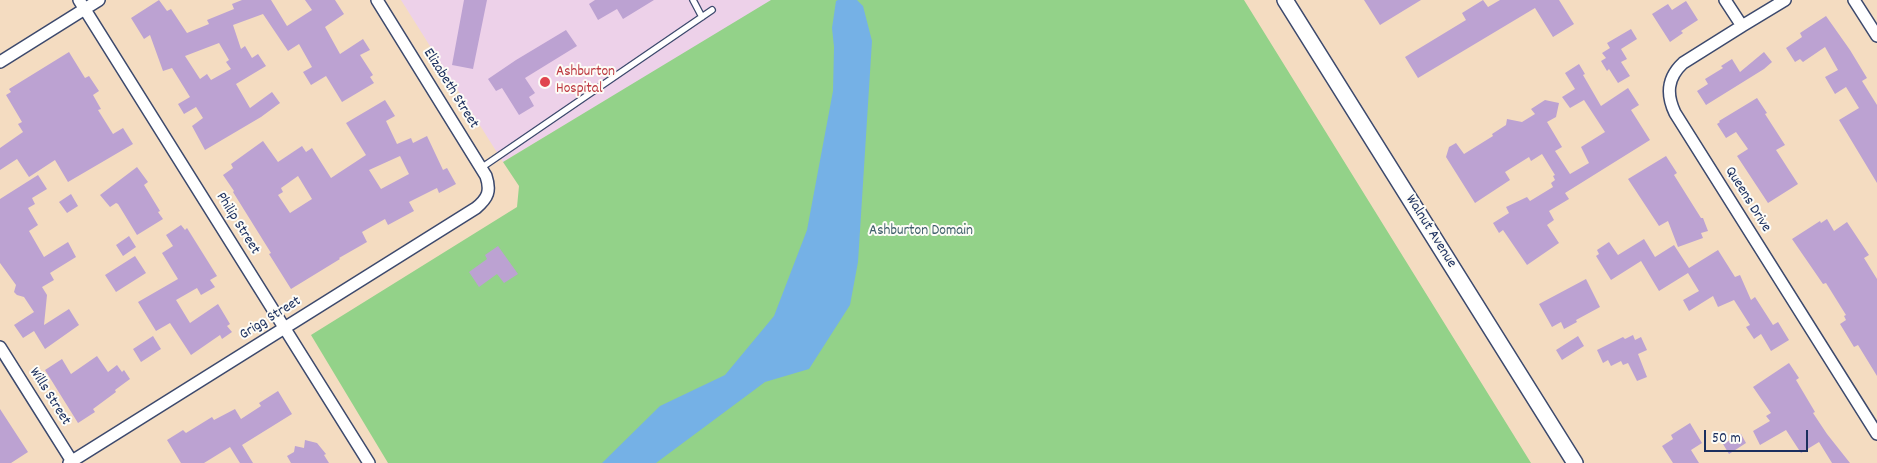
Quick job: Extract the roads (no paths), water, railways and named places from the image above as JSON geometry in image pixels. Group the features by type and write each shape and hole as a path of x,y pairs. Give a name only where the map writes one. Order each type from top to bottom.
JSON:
{"main road":[{"name":"Walnut Avenue","path":"1285,0 1575,463"}],"street":[{"path":"0,62 82,4 99,0"},
{"name":"Elizabeth Street","path":"377,0 480,168 489,185 487,197"},
{"path":"1725,0 1742,26"},
{"name":"Queens Drive","path":"1785,0 1683,62 1671,78 1670,102 1675,113 1877,434"},
{"path":"1854,0 1877,36"},
{"name":"Philip Street","path":"82,4 369,463"},
{"name":"Grigg Street","path":"71,462 476,208 487,197"},
{"name":"Wills Street","path":"0,347 71,462"}],"lane":[{"path":"693,0 702,17"},
{"path":"480,168 712,10"}],"water":[{"path":"857,0 863,6 872,41 858,262 850,305 809,369 765,382 656,463 602,463 660,406 725,375 774,316 807,230 833,91 834,47 832,28 836,1"}],"place":[{"name":"Ashburton Hospital","path":"545,82"}],"park label":[{"name":"Ashburton Domain","path":"921,232"}]}
